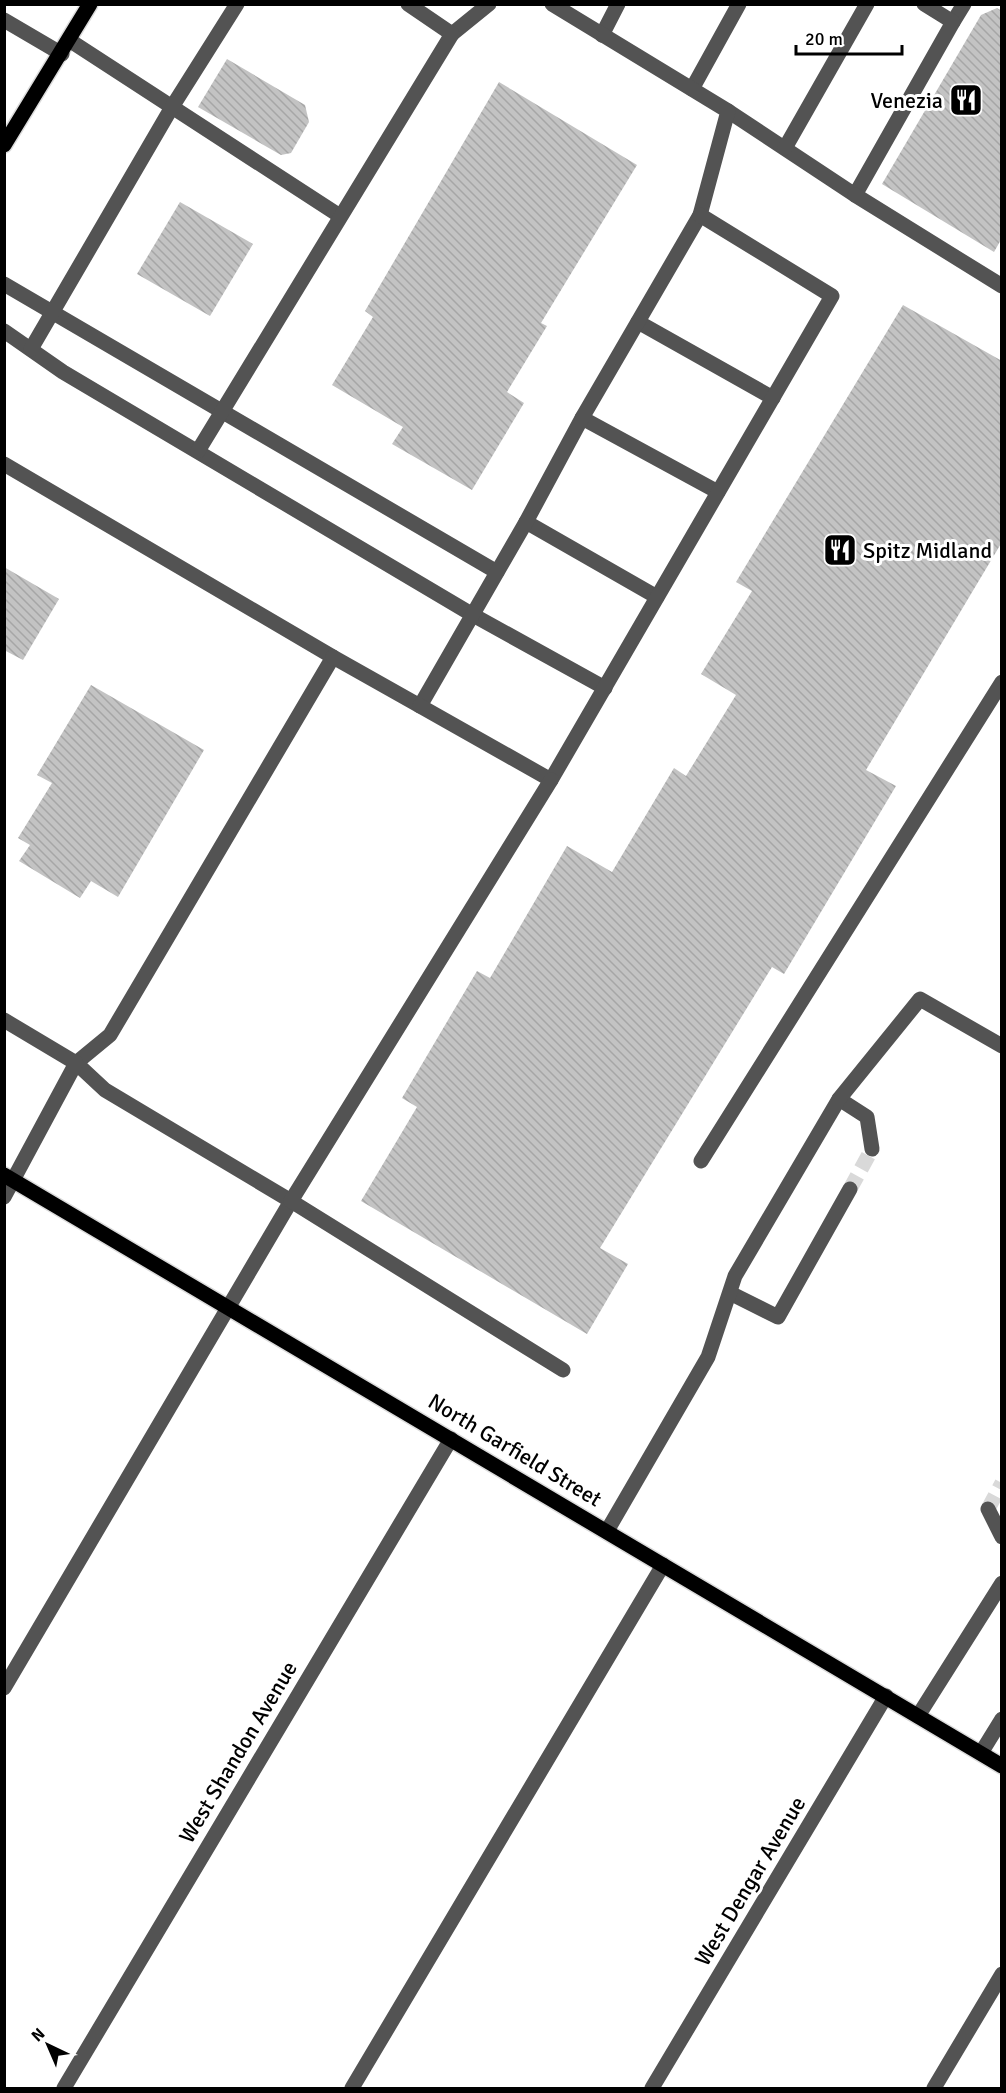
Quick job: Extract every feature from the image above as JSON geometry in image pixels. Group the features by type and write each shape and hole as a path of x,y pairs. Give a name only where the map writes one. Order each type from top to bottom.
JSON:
{"main road":[{"path":"4,144 90,4"},
{"name":"North Garfield Street","path":"10,1178 1002,1766"}],"street":[{"path":"31,349 172,107 237,4"},
{"path":"408,4 453,34"},
{"path":"198,451 453,34 489,4"},
{"path":"552,4 729,111 855,195 1002,286"},
{"path":"602,35 618,4"},
{"path":"692,89 739,4"},
{"path":"784,148 867,4"},
{"path":"924,4 953,22"},
{"path":"855,195 964,4"},
{"path":"4,20 65,47 172,107 340,216"},
{"path":"420,706 526,522 582,418 700,215 729,111"},
{"path":"4,1688 291,1201 551,780 832,296 700,215"},
{"path":"4,284 497,572"},
{"path":"638,322 773,398"},
{"path":"4,331 63,372 473,615 604,688"},
{"path":"582,418 718,492"},
{"path":"4,464 333,657 551,780"},
{"path":"526,522 657,597"},
{"path":"4,1197 10,1178 75,1063 110,1035 333,657"},
{"path":"701,1161 1002,682"},
{"path":"607,1531 708,1357 735,1276 839,1099 921,999 1002,1046"},
{"path":"4,1020 75,1063 105,1090 291,1201 563,1370"},
{"path":"839,1099 867,1118 872,1149"},
{"path":"730,1293 778,1317 850,1189"},
{"name":"West Shandon Avenue","path":"64,2088 451,1439"},
{"path":"988,1509 1002,1537"},
{"path":"352,2088 663,1565"},
{"path":"918,1716 1002,1583"},
{"name":"West Dengar Avenue","path":"652,2088 886,1696"},
{"path":"981,1753 1002,1719"},
{"path":"934,2088 1002,1974"}],"building":[{"name":"Venezia","path":"997,8 1002,11 1002,238 994,252 882,184 981,15"},
{"path":"227,59 305,105 309,122 291,153 281,155 198,107"},
{"path":"499,82 637,165 541,323 547,326 507,392 524,403 472,490 392,444 403,427 332,385 373,317 365,311"},
{"path":"180,202 253,244 210,316 137,274"},
{"path":"903,305 1002,361 1002,542 866,770 896,786 784,974 772,967 600,1248 628,1264 587,1334 361,1201 417,1107 402,1098 477,971 490,978 567,846 612,872 674,768 686,776 736,695 701,674 752,591 736,582"},
{"path":"4,567 59,599 23,660 4,650"},
{"path":"91,685 204,750 118,897 91,881 80,898 19,861 30,845 18,838 52,783 37,775"}],"tunnel":[{"path":"850,1189 872,1149"},
{"path":"988,1509 1002,1483"}],"place":[{"name":"Venezia","path":"966,100"},
{"name":"Spitz Midland","path":"840,550"}]}
